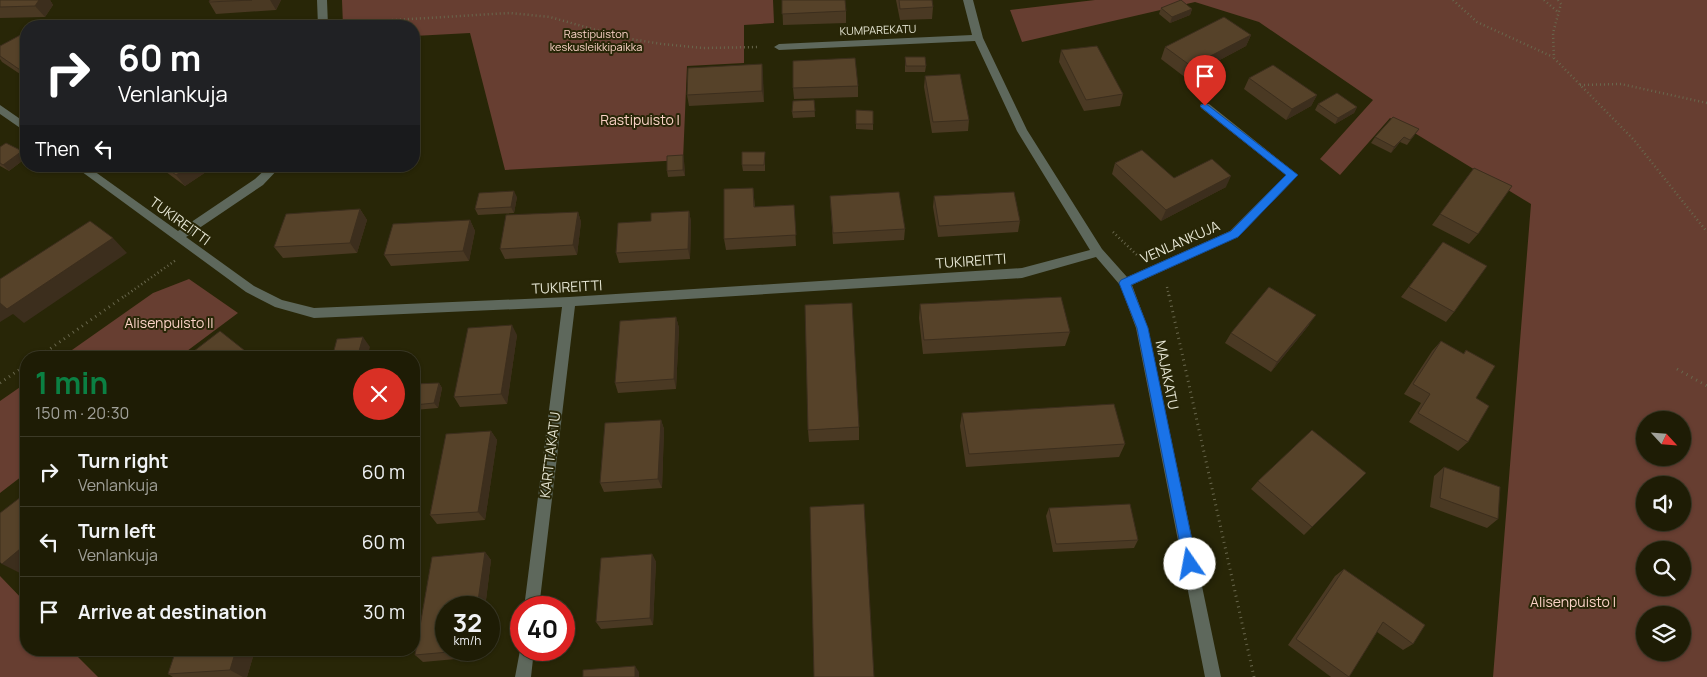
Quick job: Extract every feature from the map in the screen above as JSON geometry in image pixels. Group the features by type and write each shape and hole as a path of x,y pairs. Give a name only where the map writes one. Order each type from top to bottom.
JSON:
{"street":[{"path":"322,0 323,20"},
{"name":"MAJAKATU","path":"968,0 978,38 1022,131 1098,252 1125,283 1142,328 1213,677"},
{"name":"KUMPAREKATU","path":"779,47 978,38"},
{"name":"VENLANKUJA","path":"1125,283 1234,234 1293,175 1205,106"},
{"path":"0,109 20,124"},
{"name":"TUKIREITTI","path":"87,172 250,289 279,304 314,313 569,302 1022,273 1098,252"},
{"path":"177,237 259,182 270,172"},
{"name":"KARTTAKATU","path":"532,596 569,302"},
{"path":"523,677 525,661"}],"path":[{"path":"1453,0 1461,10 1485,28 1554,58 1634,140 1707,232"},
{"path":"1544,0 1558,12"},
{"path":"1554,58 1553,34 1561,4 1558,0"},
{"path":"401,20 510,13 550,17 624,38 662,44 703,48 779,47"},
{"path":"1579,85 1620,84 1707,103"},
{"path":"47,351 193,248"},
{"path":"0,383 20,369"},
{"path":"1677,369 1707,386"}],"green space":[{"name":"Rastipuisto I","path":"342,0 773,0 774,23 744,25 744,63 687,66 683,160 505,170 470,33 420,36 420,20 343,20"},
{"name":"Alisenpuisto I","path":"1095,0 1707,0 1707,677 1493,677 1531,204 1390,118 1340,175 1320,159 1373,100 1259,22 1195,2 1022,42 1010,10"},
{"name":"Alisenpuisto II","path":"189,279 238,313 187,351 71,351 153,293"},
{"path":"20,387 20,478 0,493 0,401"},
{"path":"0,576 20,597 20,656 77,656 98,677 0,677"}],"building":[{"path":"0,0 39,0 35,6 0,7"},
{"path":"210,0 252,0 209,2"},
{"path":"782,0 845,0 846,11 782,14"},
{"path":"899,0 932,0 933,7 900,9"},
{"path":"1181,0 1192,9 1172,17 1161,8"},
{"path":"1224,17 1251,35 1191,66 1165,47"},
{"path":"20,35 20,70 0,56 0,46"},
{"path":"1097,46 1123,94 1086,100 1061,50"},
{"path":"905,57 925,57 926,66 906,66"},
{"path":"855,58 858,86 793,88 793,61"},
{"path":"762,64 762,91 687,95 688,68"},
{"path":"1273,65 1317,95 1292,109 1249,78"},
{"path":"960,74 969,120 933,122 925,76"},
{"path":"1337,93 1357,107 1338,118 1318,104"},
{"path":"814,100 815,111 792,112 793,101"},
{"path":"856,110 873,111 873,124 856,124"},
{"path":"1393,117 1419,129 1410,140 1404,137 1394,147 1375,137"},
{"path":"6,143 20,150 20,152 3,165 0,163 0,147"},
{"path":"1142,150 1174,178 1212,159 1231,176 1166,210 1115,163"},
{"path":"742,152 765,152 764,165 742,165"},
{"path":"683,155 683,170 667,171 667,156"},
{"path":"1474,168 1512,186 1478,234 1440,214"},
{"path":"753,188 754,207 794,205 796,235 724,239 724,189"},
{"path":"514,191 511,207 475,209 479,193"},
{"path":"899,192 905,229 833,233 830,196"},
{"path":"1014,192 1020,221 939,226 934,196"},
{"path":"360,209 350,243 274,247 286,214"},
{"path":"689,211 688,249 616,253 618,223 651,221 651,213"},
{"path":"578,212 573,245 500,249 506,215"},
{"path":"470,220 463,251 384,255 393,224"},
{"path":"90,221 113,238 7,309 0,303 0,279"},
{"path":"1443,242 1487,266 1454,312 1409,287"},
{"path":"1269,287 1316,315 1277,362 1231,333"},
{"path":"1061,297 1070,332 924,340 920,304"},
{"path":"852,303 859,427 808,430 805,305"},
{"path":"676,317 674,379 615,383 620,321"},
{"path":"512,325 501,394 454,397 468,328"},
{"path":"220,331 245,351 194,351"},
{"path":"363,337 359,351 334,351 337,339"},
{"path":"1441,341 1464,354 1466,350 1495,366 1476,398 1489,406 1468,442 1418,413 1430,394 1413,384"},
{"path":"439,383 434,403 420,404 420,384"},
{"path":"1114,404 1125,444 969,454 962,413"},
{"path":"661,420 658,479 600,483 605,423"},
{"path":"1312,430 1366,473 1312,527 1258,481"},
{"path":"491,431 478,512 430,515 446,434"},
{"path":"1444,467 1500,487 1498,519 1440,498"},
{"path":"20,498 20,549 2,564 0,562 0,513"},
{"path":"864,504 874,677 814,677 810,507"},
{"path":"1130,504 1138,540 1056,544 1049,508"},
{"path":"485,552 479,596 435,596 435,653 420,655 420,626 432,557"},
{"path":"652,554 650,618 596,622 601,558"},
{"path":"1344,569 1425,625 1413,644 1383,622 1349,677 1296,639"},
{"path":"174,656 234,656 230,670 168,674"},
{"path":"635,666 635,677 583,677 583,670"}],"route":[{"path":"1190,564 1142,328 1125,283 1163,268 1234,234 1293,175 1205,106"}],"park label":[{"name":"Rastipuiston keskusleikkipaikka","path":"596,40"}]}
